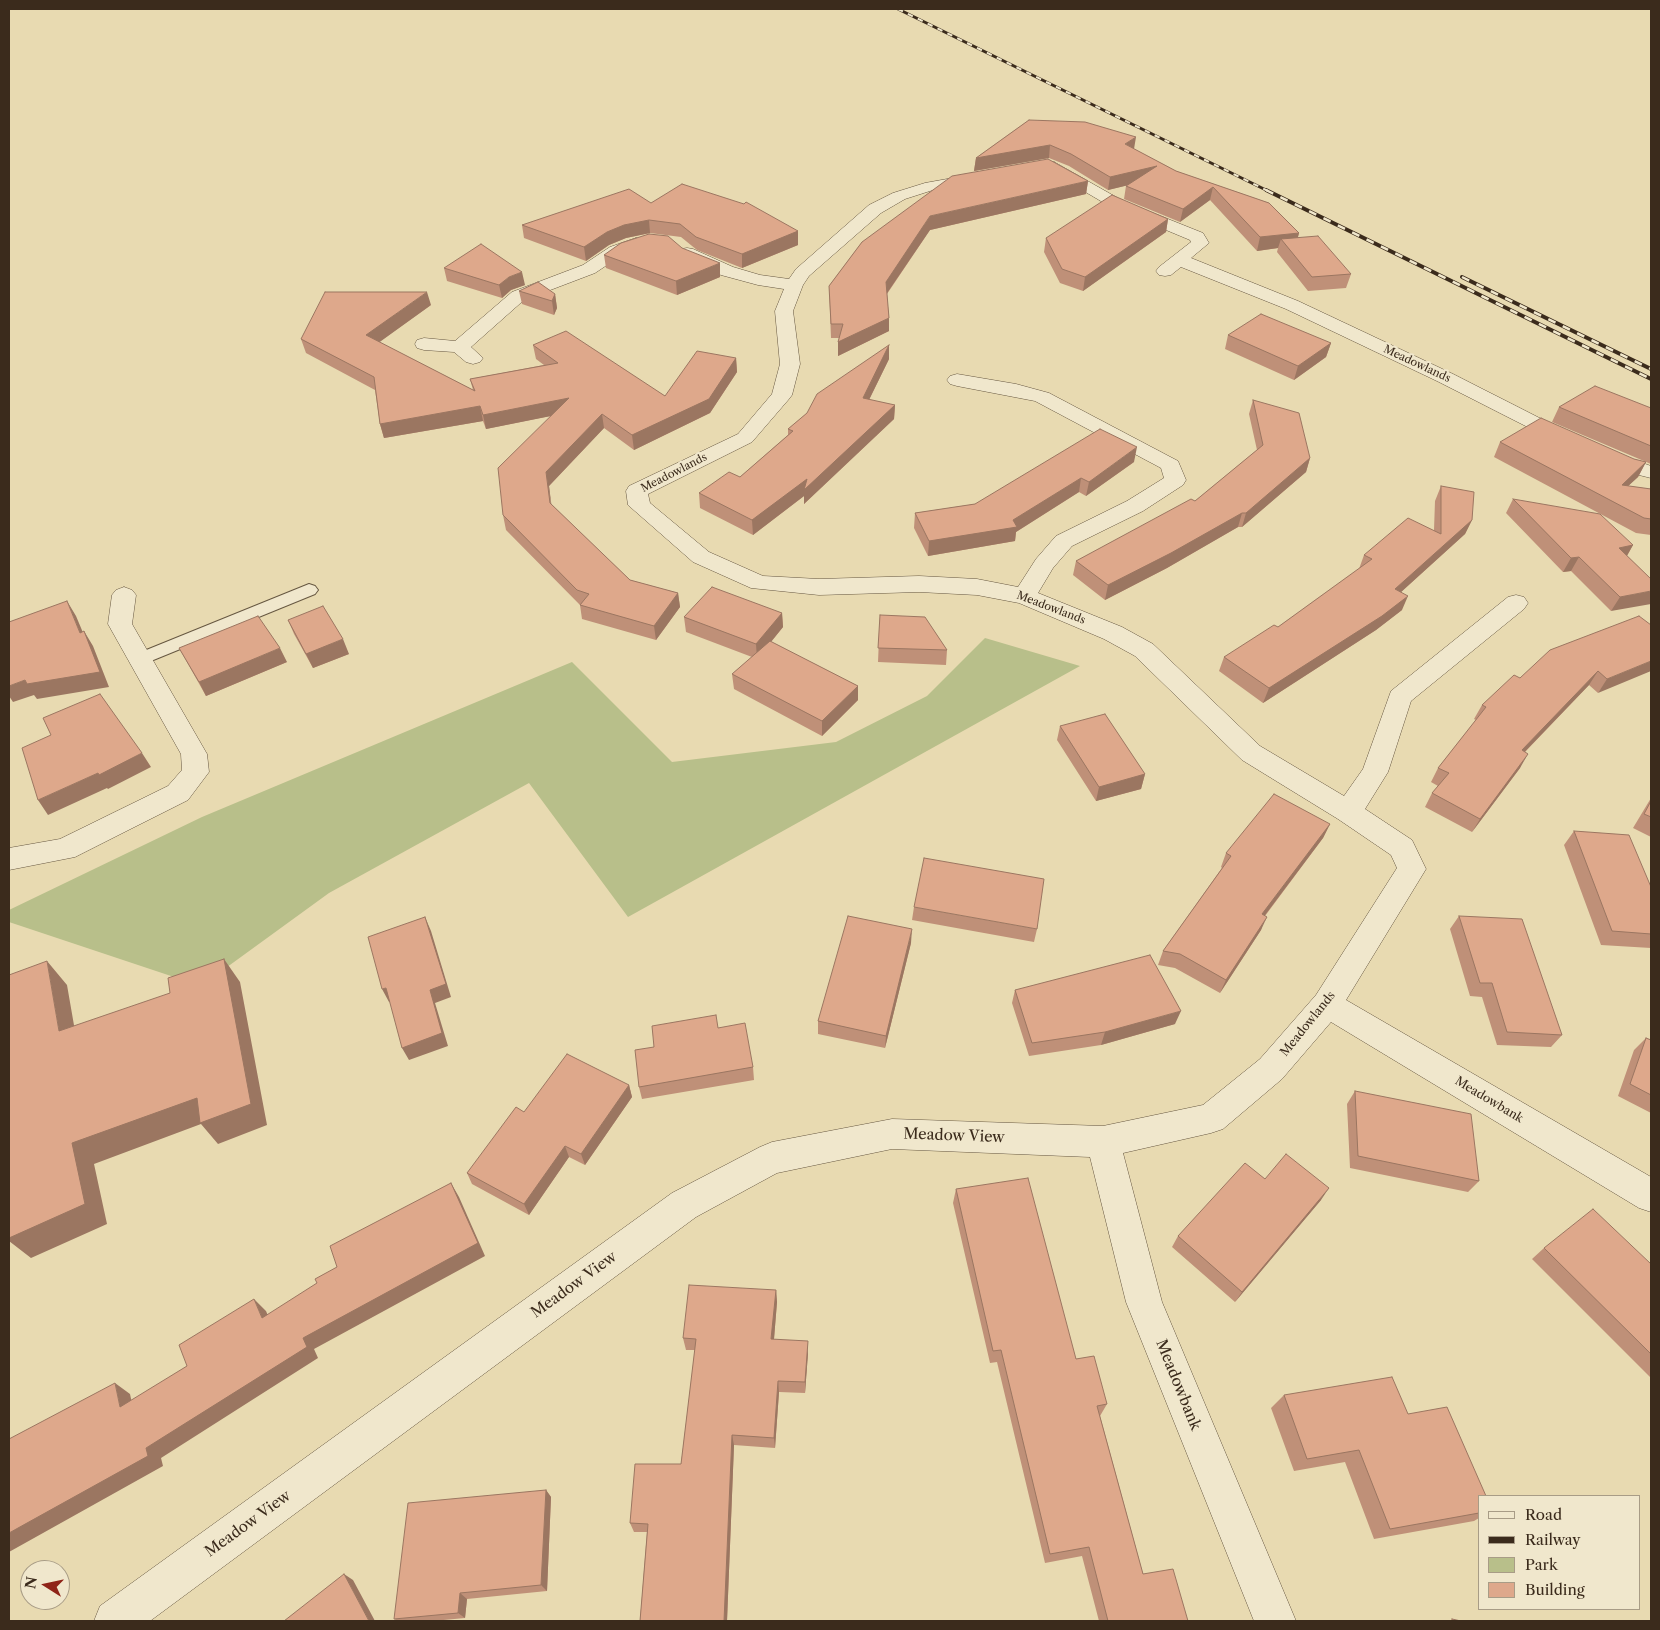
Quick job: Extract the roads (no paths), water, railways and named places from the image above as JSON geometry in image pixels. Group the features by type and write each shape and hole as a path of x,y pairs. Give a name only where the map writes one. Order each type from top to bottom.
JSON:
{"street":[{"name":"Meadowlands","path":"1031,169 1049,165 1062,170 1117,204 1197,236 1200,243 1172,265 1292,305 1588,448 1634,468 1651,472"},
{"name":"Meadowlands","path":"995,175 931,186 898,196 875,209 802,273 794,285 784,311 790,364 782,395 745,438 637,491 639,505 700,556 760,583 819,587 919,584 977,588 1024,596 1113,633 1144,650 1251,753 1348,812 1402,848 1412,869 1327,1004 1270,1069 1211,1118 1103,1142"},
{"path":"424,344 466,353 518,296 590,269 616,251 632,244 650,240"},
{"path":"675,243 690,256 727,271 758,280 794,285"},
{"path":"942,395 956,371 1042,397 1171,465 1175,480 1135,506 1064,541 1044,564 1024,596"},
{"path":"9,859 65,849 178,793 196,772 194,754 120,624 124,594"},
{"path":"1348,812 1375,772 1400,697 1516,603"},
{"name":"Meadowbank","path":"1327,1004 1651,1196"},
{"name":"Meadow View","path":"115,1621 684,1205 772,1158 892,1134 1103,1142"},
{"name":"Meadowbank","path":"1103,1142 1144,1302 1275,1621"}],"lane":[{"path":"140,659 309,590"}],"railway":[{"path":"898,9 1268,191"},
{"path":"1266,190 1651,379"},
{"path":"1462,277 1651,369"}]}
